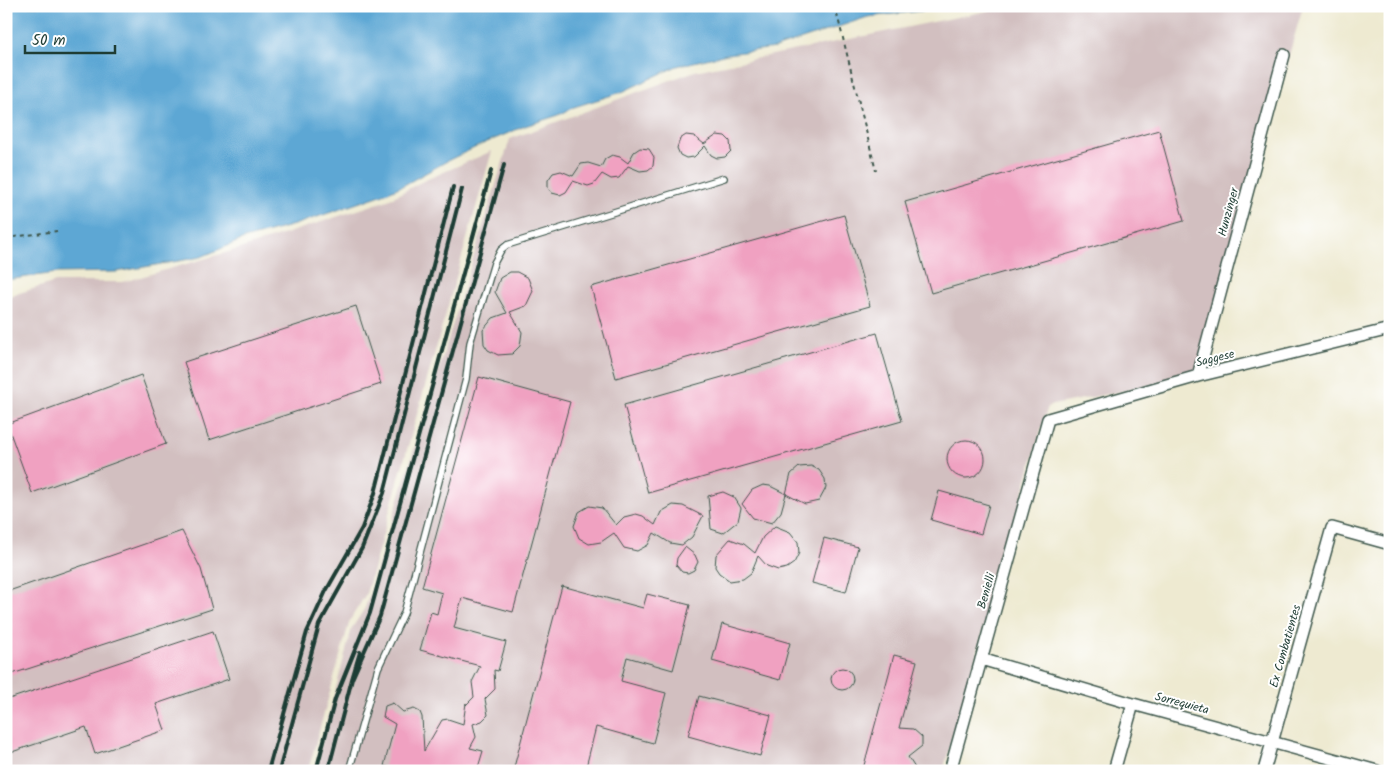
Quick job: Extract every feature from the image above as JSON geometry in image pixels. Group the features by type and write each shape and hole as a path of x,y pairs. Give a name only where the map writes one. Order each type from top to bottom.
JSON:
{"street":[{"name":"Hunzinger","path":"1198,376 1284,55"},
{"name":"Saggese","path":"1048,419 1198,376 1390,329"},
{"name":"Benielli","path":"950,771 1048,419"},
{"name":"Ex Combatientes","path":"1264,771 1332,528 1390,544"},
{"name":"Sorrequieta","path":"981,659 1133,704 1377,771"},
{"path":"1114,771 1133,704"}],"lane":[{"path":"349,771 378,668 404,613 466,379 470,343 494,263 501,250 512,242 526,240 564,226 724,178"}],"path":[{"path":"835,6 876,171"},
{"path":"6,238 57,231"}],"shaded area":[{"path":"1011,6 1303,6 1198,376 1048,406 943,771 314,771 352,628 365,608 510,139 695,71"},
{"path":"492,151 366,594 350,620 308,771 6,771 6,297 56,282 123,282 239,249 388,200 421,182"}],"water":[{"path":"6,6 965,6 868,17 775,48 727,54 677,66 622,92 574,107 559,115 525,126 485,143 381,195 294,225 244,239 201,257 116,272 56,273 6,280"}],"building":[{"path":"1159,130 1184,221 931,293 905,202"},
{"path":"686,135 694,136 704,144 717,135 725,136 730,141 731,151 725,157 717,158 711,155 705,146 694,157 686,158 680,155 677,148 680,139"},
{"path":"640,148 649,149 654,157 653,166 648,170 640,171 628,166 619,178 611,179 602,174 594,184 588,186 573,181 566,192 560,195 552,193 548,188 548,180 553,173 561,171 573,176 581,164 588,163 601,167 605,159 612,155 620,157 628,163 634,152"},
{"path":"844,215 870,306 616,378 591,287"},
{"path":"510,272 517,272 528,278 533,291 526,306 510,312 522,332 520,346 512,354 498,355 488,350 484,344 483,330 493,318 507,313 495,292 500,278"},
{"path":"356,306 381,384 209,440 184,362"},
{"path":"877,333 902,421 648,493 624,405"},
{"path":"141,375 166,444 32,493 7,424"},
{"path":"479,377 570,402 513,612 462,598 454,628 506,642 498,671 494,670 495,689 485,699 488,715 482,721 473,724 476,737 470,748 483,751 477,771 402,771 384,766 395,724 383,717 385,706 393,703 403,712 414,709 420,712 424,751 442,720 448,719 463,724 466,703 466,705 474,697 472,682 480,666 420,650 431,612 437,614 442,593 422,587"},
{"path":"966,440 980,445 985,459 980,473 966,478 952,473 947,459 952,445"},
{"path":"811,466 819,470 825,479 826,488 819,501 805,504 786,494 791,474 799,467"},
{"path":"763,485 770,486 786,494 781,512 772,523 753,518 742,504 752,490"},
{"path":"939,491 989,505 981,534 931,520"},
{"path":"723,492 734,497 741,508 738,521 723,533 711,529 708,496"},
{"path":"673,505 683,506 703,516 692,537 682,545 670,543 654,533 648,545 637,551 624,548 614,533 601,542 589,544 579,538 574,526 579,512 589,506 602,508 616,525 624,517 636,514 643,516 655,525 661,512"},
{"path":"775,526 790,532 798,542 799,553 794,563 787,568 778,570 767,566 758,556 751,573 743,579 730,581 719,573 715,567 716,555 730,539 744,544 755,553 763,537"},
{"path":"182,531 201,569 212,609 6,676 6,592"},
{"path":"824,538 858,547 846,592 812,583"},
{"path":"685,547 695,555 698,562 694,570 688,573 682,572 676,565 677,558"},
{"path":"562,586 643,608 647,594 690,605 673,670 627,657 621,681 666,693 653,743 596,727 585,771 513,771"},
{"path":"722,624 790,643 780,680 712,661"},
{"path":"213,631 229,679 156,704 165,730 95,754 86,727 6,754 6,700"},
{"path":"894,655 917,661 899,728 913,729 922,737 922,746 908,757 917,771 872,771 863,769"},
{"path":"842,668 850,671 853,679 850,687 842,690 834,687 831,679 834,671"},
{"path":"699,696 771,715 760,756 688,736"}],"railway":[{"path":"360,652 352,679 380,616 504,165"},
{"path":"316,771 335,699 370,613 491,171"},
{"path":"268,771 307,632 326,591 362,528 375,493 453,187"},
{"path":"279,771 319,625 362,548 384,493 462,189"},
{"path":"328,771 352,679"}]}
